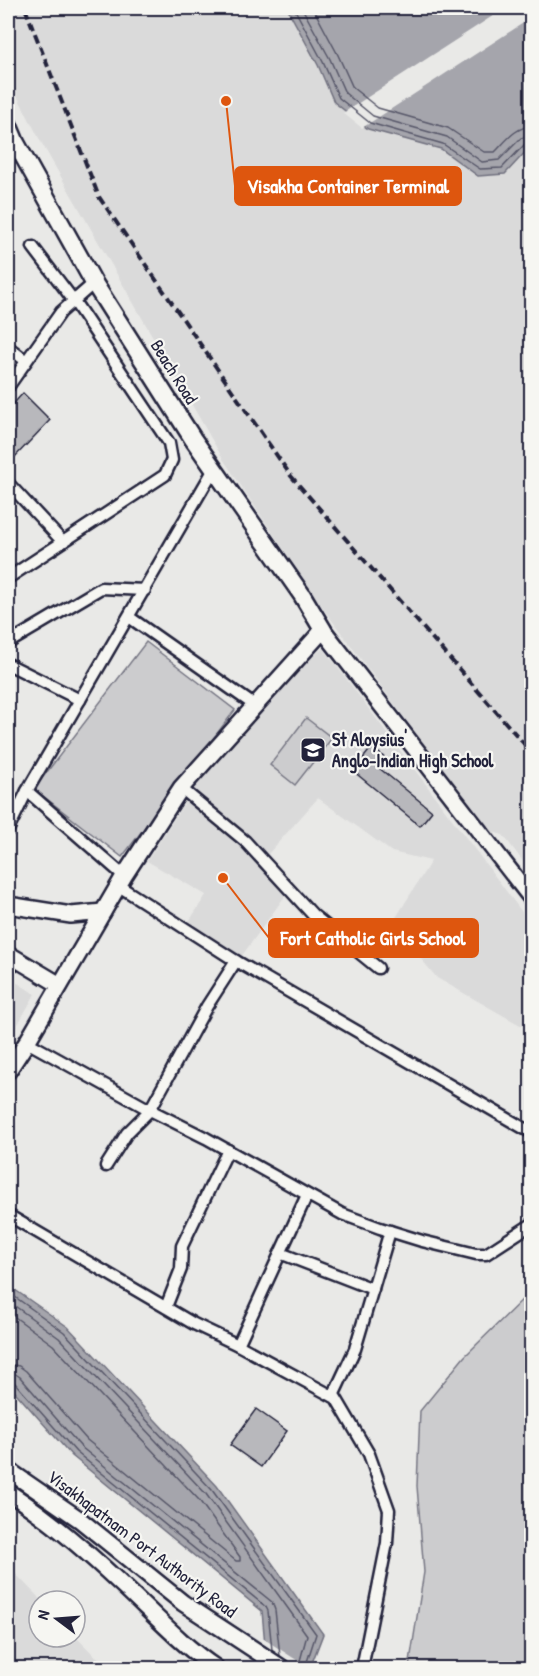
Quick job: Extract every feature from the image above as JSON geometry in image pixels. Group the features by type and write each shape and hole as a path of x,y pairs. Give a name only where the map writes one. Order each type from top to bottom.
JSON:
{"main road":[{"name":"Beach Road","path":"8,124 94,283 193,439 302,595 322,630"},
{"path":"8,1071 121,881 181,788 322,630 531,899"},
{"path":"8,905 71,915 103,912"},
{"path":"8,954 60,985"},
{"name":"Visakhapatnam Port Authority Road","path":"8,1470 78,1519 176,1598 282,1668"},
{"name":"Visakhapatnam Port Authority Road","path":"8,1492 67,1536 184,1643 216,1668"}],"street":[{"path":"8,578 165,475 172,460 169,443 74,301 33,247"},
{"path":"8,387 61,312 94,283"},
{"path":"8,347 26,362"},
{"path":"8,830 27,791 214,469"},
{"path":"8,483 62,541"},
{"path":"8,643 101,588 145,590"},
{"path":"129,617 255,705"},
{"path":"8,664 80,699"},
{"path":"181,788 245,841 313,915 378,968"},
{"path":"27,791 121,881 236,961 531,1133"},
{"path":"106,1166 127,1133 150,1110 207,1006 236,961"},
{"path":"27,1042 342,1214 422,1241 476,1254 486,1254 531,1224"},
{"path":"166,1308 181,1269 182,1246 228,1150"},
{"path":"238,1345 307,1195"},
{"path":"8,1215 194,1324 336,1398 369,1454 388,1510 387,1543 362,1668"},
{"path":"333,1396 355,1349 390,1231"},
{"path":"280,1253 373,1289"}],"shaded area":[{"path":"8,8 287,8 318,65 334,102 368,129 441,149 478,176 505,174 531,146 531,872 503,835 489,831 325,611 223,459 41,142 8,78"},
{"path":"146,642 235,710 122,857 34,789"},
{"name":"St Aloysius' Anglo-Indian High School","path":"323,648 531,924 531,1009 522,1026 437,978 392,924 431,861 392,852 318,798 268,854 192,791 282,683"},
{"path":"306,718 332,738 295,785 270,765"},
{"path":"187,799 240,842 285,896 241,957 188,923 206,895 147,861"},
{"path":"8,977 35,994 8,1042"},
{"path":"531,1291 531,1668 409,1668 424,1572 417,1486 420,1411 464,1357"},
{"path":"8,1566 30,1589 27,1589 27,1649 87,1648 113,1668 8,1668"}],"water":[{"path":"287,8 531,8 531,146 505,174 478,176 441,149 368,129 334,102 318,65"},
{"path":"8,1285 68,1327 217,1486 323,1634 310,1668 262,1668 266,1656 262,1611 72,1456 8,1384"}],"pier":[{"path":"505,8 531,8 531,18 362,128 343,113"},
{"path":"261,1637 309,1668 264,1668 260,1666 263,1656"}],"building":[{"path":"23,393 50,420 12,460 8,456 8,410"},
{"path":"372,747 386,759 379,768 432,811 420,826 353,771"},
{"path":"256,1409 287,1431 261,1467 230,1445"}],"railway":[{"path":"25,8 99,197 291,476 532,753"}],"place":[{"name":"Visakha Container Terminal","path":"226,101"},
{"name":"St Aloysius' Anglo-Indian High School","path":"313,750"},
{"name":"Fort Catholic Girls School","path":"223,878"}]}
